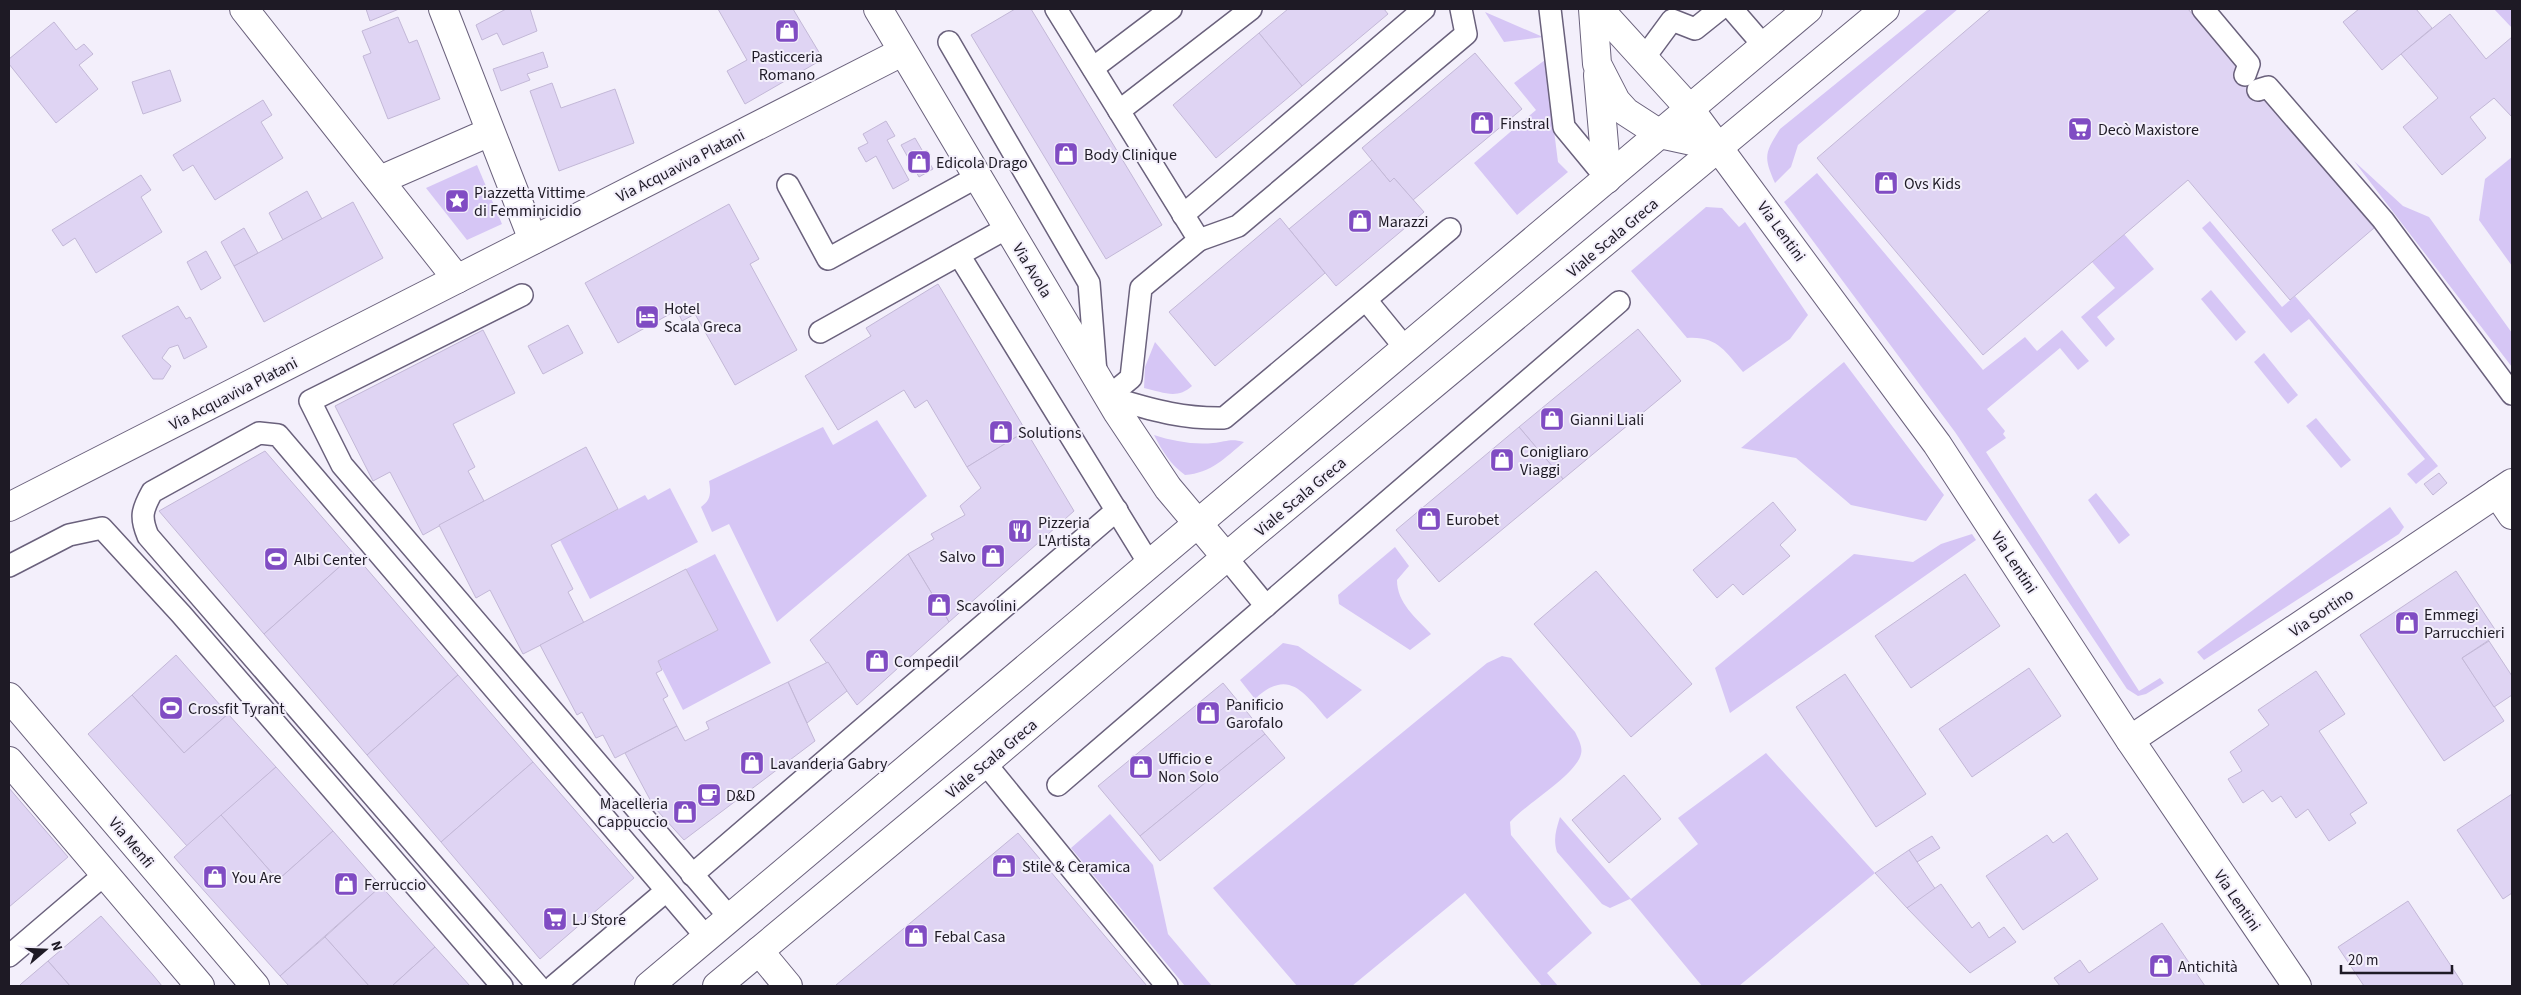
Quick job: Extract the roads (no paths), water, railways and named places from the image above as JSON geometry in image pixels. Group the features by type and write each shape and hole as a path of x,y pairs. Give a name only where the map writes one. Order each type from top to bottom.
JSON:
{"street":[{"path":"244,9 457,279"},
{"path":"443,9 533,240"},
{"name":"Via Avola","path":"878,9 976,177 1102,386 1168,488 1226,557"},
{"path":"1593,9 1607,179"},
{"name":"Via Lentini","path":"1599,9 1690,108 1938,444 2130,740 2297,986"},
{"path":"649,986 1808,9"},
{"name":"Viale Scala Greca","path":"717,986 986,763 1226,557 1885,9"},
{"name":"Via Acquaviva Platani","path":"9,507 902,52"},
{"path":"1597,64 1616,101 1626,112 1660,134 1720,147"},
{"path":"380,180 490,132"},
{"path":"2505,488 2512,516"},
{"name":"Via Sortino","path":"2130,740 2505,488"},
{"name":"Via Menfi","path":"9,697 254,986"},
{"path":"9,761 200,986"},
{"path":"105,874 136,847"},
{"path":"759,951 788,986"}],"lane":[{"path":"1056,9 1199,240"},
{"path":"1093,68 1171,9"},
{"path":"1119,111 1251,9"},
{"path":"1183,215 1424,9"},
{"path":"1102,386 1131,378 1141,288 1199,240 1238,226 1466,34 1461,9"},
{"path":"1550,9 1564,128 1607,179"},
{"path":"1644,58 1672,20 1695,29 1720,9"},
{"path":"1732,9 1764,46"},
{"path":"2203,9 2249,64 2251,83 2268,87 2383,220 2512,394"},
{"path":"950,42 1089,283 1102,386"},
{"path":"788,186 828,259 976,177"},
{"path":"820,332 1007,228"},
{"path":"1102,386 1159,412 1194,419 1224,418 1450,229"},
{"path":"959,255 1150,565"},
{"path":"522,295 310,401 342,465 730,918"},
{"path":"1366,300 1406,349"},
{"path":"1058,785 1619,302"},
{"path":"538,986 148,536 142,521 144,506 152,492 258,434 278,435 706,938"},
{"path":"692,875 1117,510"},
{"path":"9,566 69,535 102,528 181,614 502,986"},
{"path":"1226,557 1266,606"},
{"path":"986,763 1167,986"},
{"path":"9,956 105,874"},
{"path":"554,986 666,891"}],"place":[{"name":"Pasticceria Romano","path":"787,31"},
{"name":"Finstral","path":"1482,123"},
{"name":"Decò Maxistore","path":"2080,129"},
{"name":"Body Clinique","path":"1066,154"},
{"name":"Edicola Drago","path":"919,162"},
{"name":"Ovs Kids","path":"1886,183"},
{"name":"Piazzetta Vittime di Femminicidio","path":"457,201"},
{"name":"Marazzi","path":"1360,221"},
{"name":"Hotel Scala Greca","path":"647,317"},
{"name":"Gianni Liali","path":"1552,419"},
{"name":"Solutions","path":"1001,432"},
{"name":"Conigliaro Viaggi","path":"1502,460"},
{"name":"Eurobet","path":"1429,519"},
{"name":"Pizzeria L'Artista","path":"1020,531"},
{"name":"Salvo","path":"993,556"},
{"name":"Albi Center","path":"276,559"},
{"name":"Scavolini","path":"939,605"},
{"name":"Emmegi Parrucchieri","path":"2407,623"},
{"name":"Compedil","path":"877,661"},
{"name":"Crossfit Tyrant","path":"171,708"},
{"name":"Panificio Garofalo","path":"1208,713"},
{"name":"Lavanderia Gabry","path":"752,763"},
{"name":"Ufficio e Non Solo","path":"1141,767"},
{"name":"D&D","path":"709,795"},
{"name":"Macelleria Cappuccio","path":"685,812"},
{"name":"Stile & Ceramica","path":"1004,866"},
{"name":"You Are","path":"215,877"},
{"name":"Ferruccio","path":"346,884"},
{"name":"LJ Store","path":"555,919"},
{"name":"Febal Casa","path":"916,936"},
{"name":"Antichità","path":"2161,966"}]}
